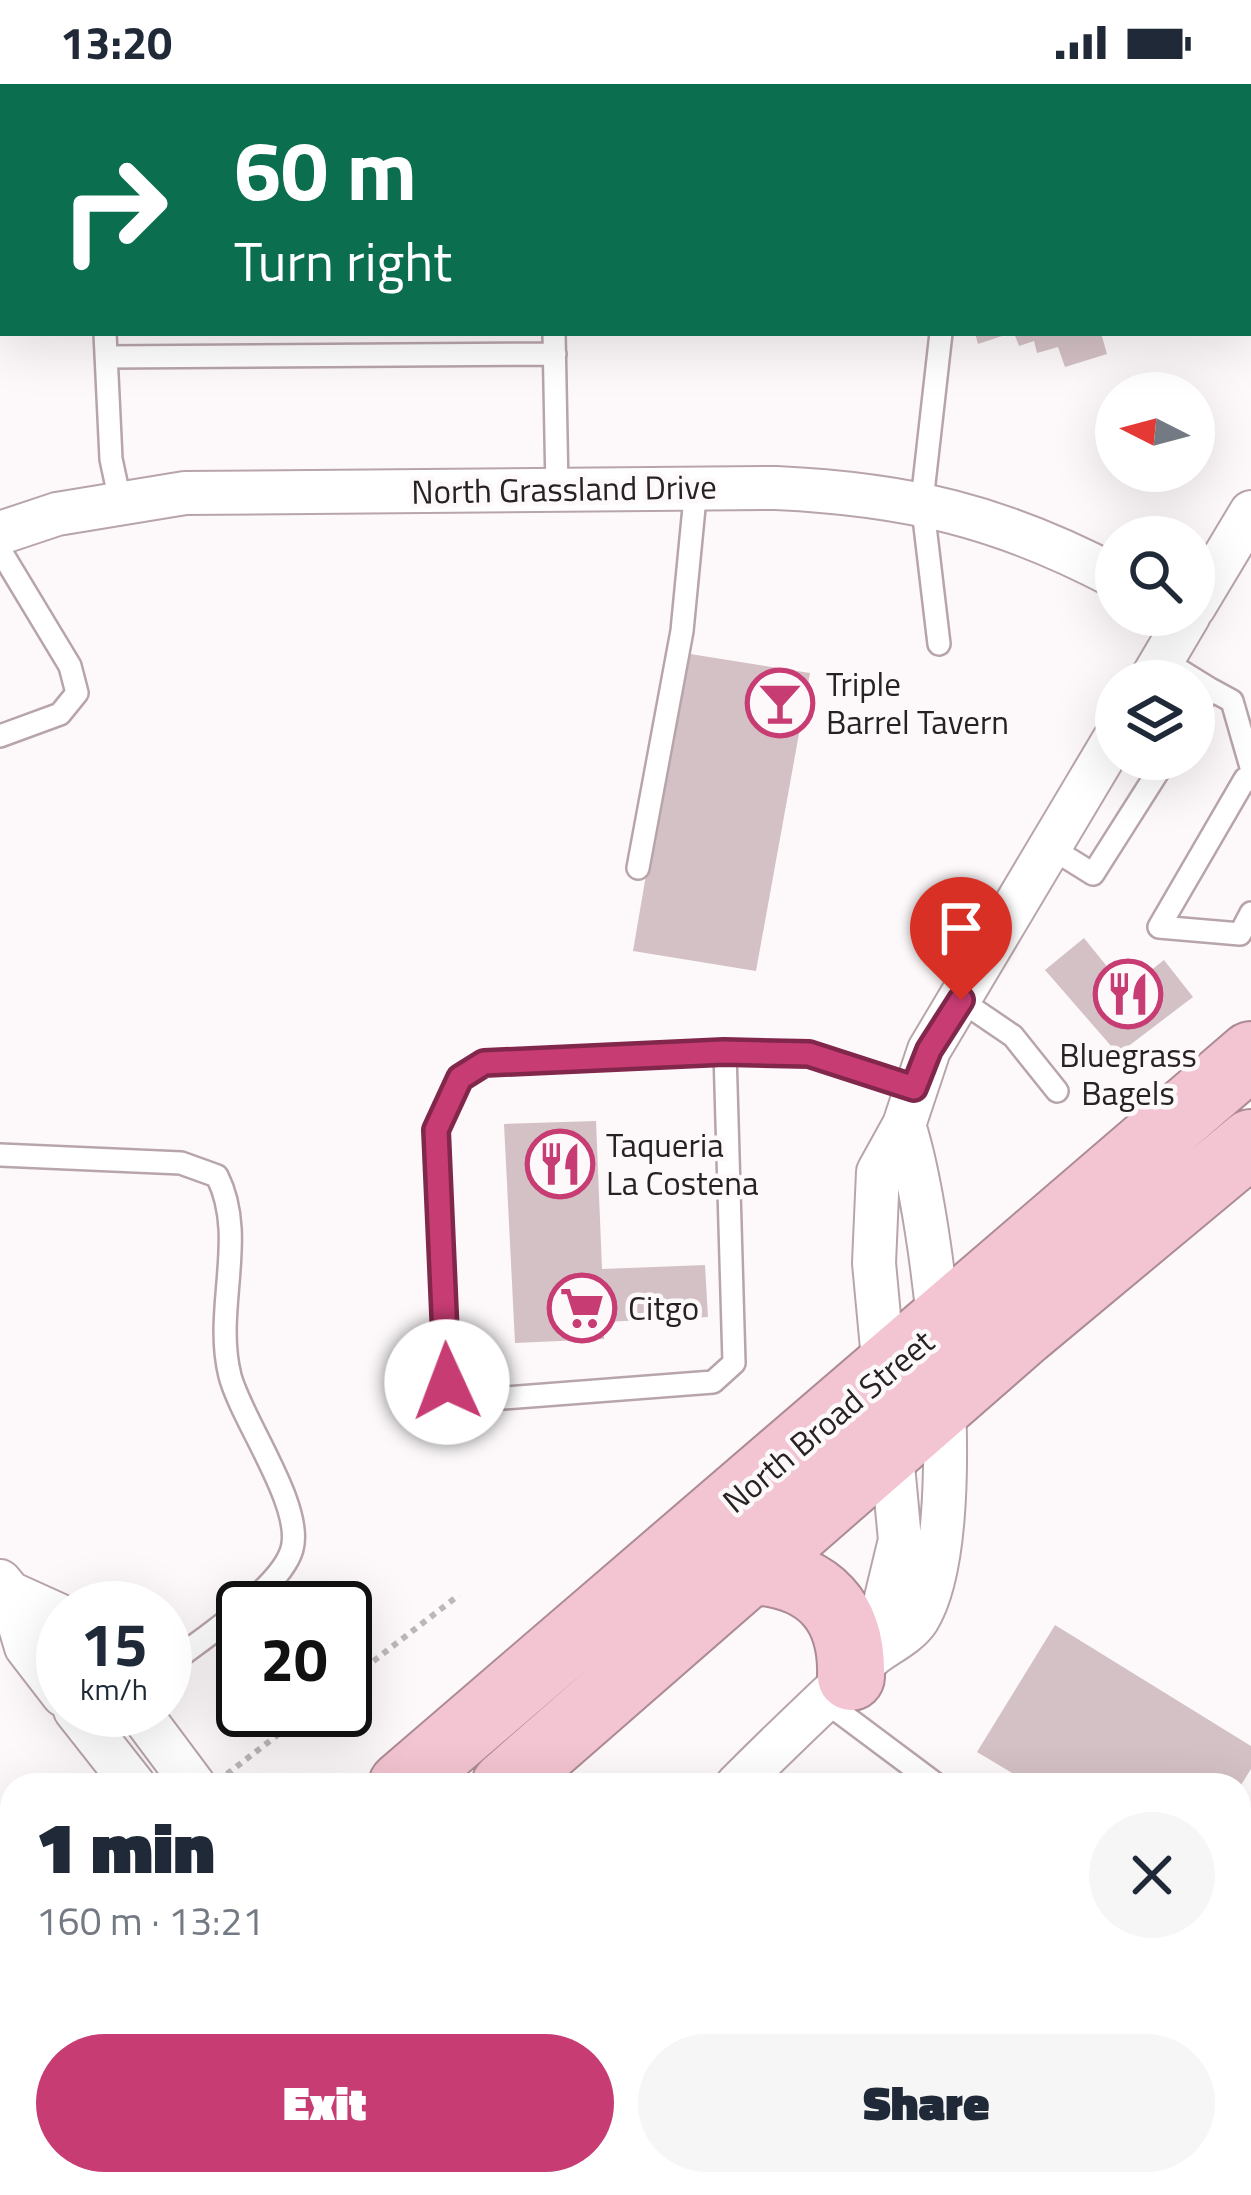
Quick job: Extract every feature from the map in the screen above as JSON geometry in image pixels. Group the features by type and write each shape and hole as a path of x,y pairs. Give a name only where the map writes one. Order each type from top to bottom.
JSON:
{"highway":[{"name":"North Broad Street","path":"416,1773 1251,1055"},
{"name":"North Broad Street","path":"519,1773 1251,1143"},
{"path":"754,1571 798,1578 836,1606 848,1628 850,1678"}],"street":[{"name":"North Grassland Drive","path":"0,533 120,501 185,494 696,487 860,492 922,501 1054,544 1095,566"},
{"path":"1215,571 1251,512"},
{"path":"750,1773 850,1678 915,1625 937,1573 945,1496 917,1428 885,1372 874,1263 878,1172 929,1050 1095,770"},
{"path":"850,1678 900,1540 936,1330 909,1106"},
{"path":"4,1592 36,1606"},
{"path":"4,1592 36,1660"},
{"path":"96,1737 125,1773"},
{"path":"158,1737 185,1773"}],"lane":[{"path":"104,336 111,459 120,501"},
{"path":"939,644 922,501 941,336"},
{"path":"106,357 555,344 557,489"},
{"path":"638,868 682,631 696,487"},
{"path":"0,550 70,666 76,693 60,714 0,736"},
{"path":"1215,692 1232,701 1251,767"},
{"path":"1251,780 1244,779 1159,927 1240,934 1251,913"},
{"path":"1048,846 1094,874 1153,780"},
{"path":"961,1000 1013,1036 1057,1091"},
{"path":"724,1052 734,1363 726,1376 691,1384 465,1401 453,1396 447,1382 436,1130 460,1078 484,1063 724,1052 831,1058 909,1106"},
{"path":"0,1155 181,1163 217,1176 232,1206 224,1317 230,1376 291,1515 293,1546 280,1574 192,1646"},
{"path":"850,1678 927,1773"}],"path":[{"path":"372,1662 459,1595"},
{"path":"229,1773 275,1737"}],"building":[{"path":"976,336 1002,336 978,344"},
{"path":"1015,336 1102,336 1107,354 1065,367 1058,347 1037,353 1034,341 1019,346"},
{"path":"684,653 810,673 756,971 633,951"},
{"name":"Bluegrass Bagels","path":"1084,938 1126,990 1164,960 1193,997 1118,1054 1045,970"},
{"path":"596,1121 602,1269 705,1265 708,1317 604,1322 604,1339 515,1343 504,1124"},
{"path":"1055,1625 1251,1746 1251,1769 1248,1773 1012,1773 977,1752"}],"place":[{"name":"Triple Barrel Tavern","path":"780,703"},
{"name":"Bluegrass Bagels","path":"1128,994"},
{"name":"Taqueria La Costena","path":"560,1164"},
{"name":"Citgo","path":"582,1308"}],"route":[{"path":"447,1382 436,1130 460,1078 484,1063 724,1052 831,1058 914,1088 929,1050 961,1000"}]}
